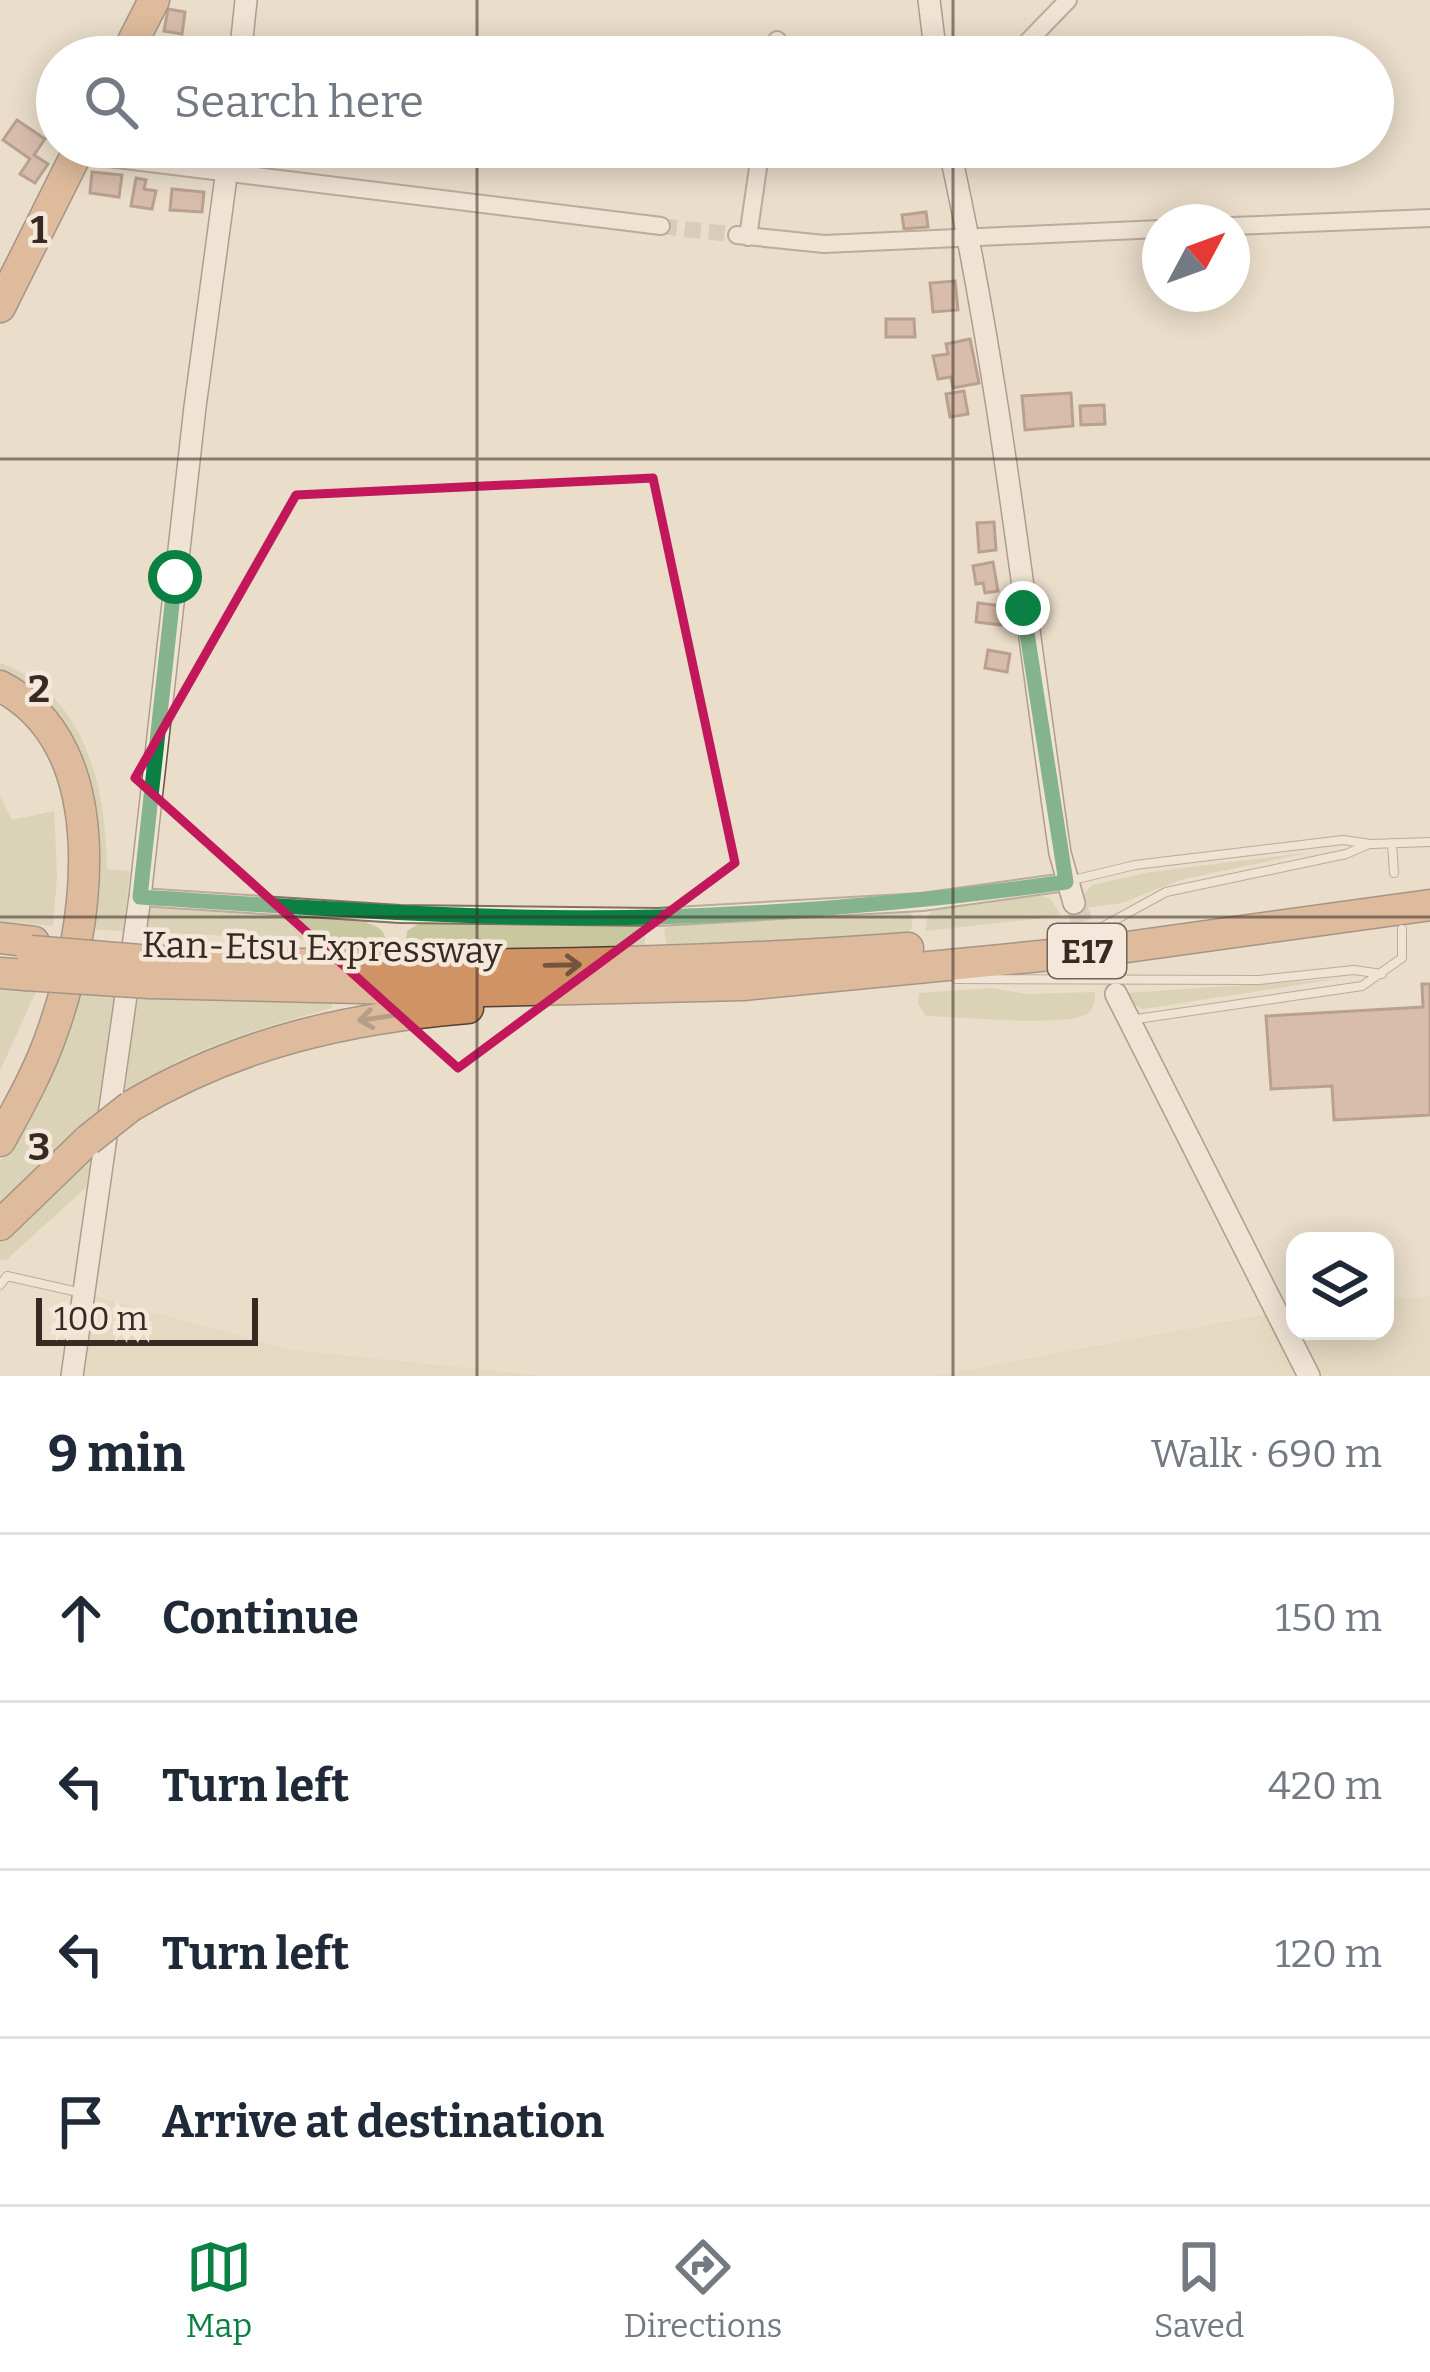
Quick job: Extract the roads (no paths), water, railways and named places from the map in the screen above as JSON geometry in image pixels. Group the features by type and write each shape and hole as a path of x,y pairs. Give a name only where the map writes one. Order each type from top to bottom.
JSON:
{"highway":[{"path":"136,36 154,0"},
{"path":"0,307 69,168"},
{"path":"0,686 33,709 60,744 77,790 82,840 78,925 63,999 38,1069 0,1141"},
{"path":"0,706 28,728 51,764 63,803 67,866 63,924 47,996 0,1106"},
{"name":"Kan-Etsu Expressway","path":"152,965 485,967 747,958 1093,932 1430,884"},
{"name":"Kan-Etsu Expressway","path":"0,938 18,958 462,991 743,985 906,975 1430,905"},
{"path":"0,1226 88,1140 131,1106 218,1060 365,1018 743,985"}],"street":[{"path":"243,36 247,0"},
{"path":"929,0 933,36"},
{"path":"1033,36 1068,0"},
{"path":"200,168 661,226"},
{"path":"72,1376 140,897 198,383 227,168"},
{"path":"757,168 742,236 824,244 1142,230"},
{"path":"140,897 400,914 658,917 1070,892 969,237 954,168"},
{"path":"1250,225 1430,218"},
{"path":"1116,994 1309,1376"}],"lane":[{"path":"1070,892 1159,862 1343,840 1430,842"},
{"path":"1392,843 1394,873"},
{"path":"1093,932 1166,892 1346,854 1371,844"},
{"path":"1129,1020 1362,986 1402,958 1402,929"},
{"path":"938,980 1259,980 1354,970 1382,974"},
{"path":"0,1285 7,1276 83,1293"}],"tunnel":[{"path":"661,226 737,235"},
{"path":"1074,903 1116,994"}]}
